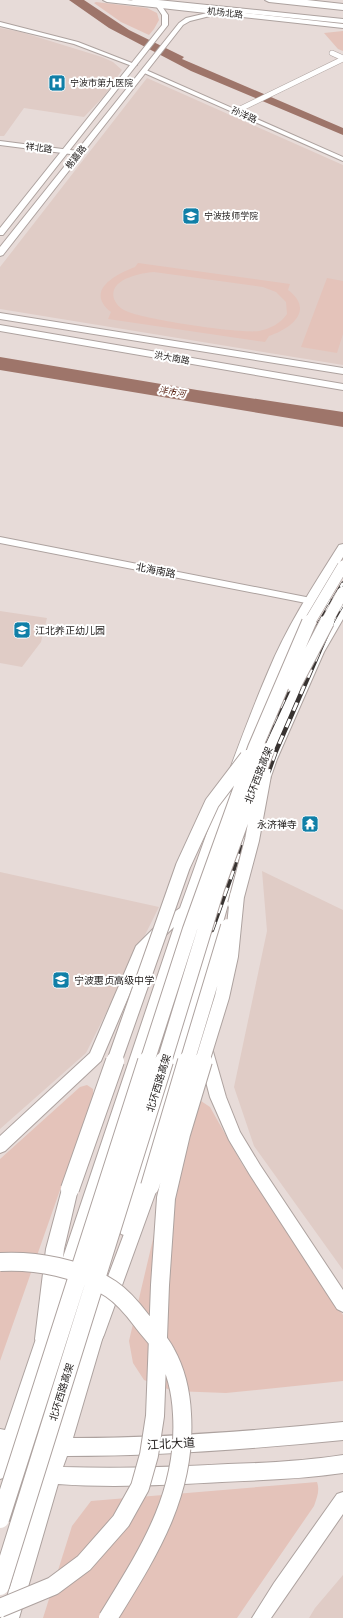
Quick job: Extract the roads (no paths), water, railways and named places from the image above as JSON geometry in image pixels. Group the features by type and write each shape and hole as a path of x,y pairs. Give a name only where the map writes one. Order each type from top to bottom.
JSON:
{"highway":[{"path":"135,0 343,20"},
{"name":"机场北路","path":"176,0 343,20"},
{"name":"机场北路","path":"204,0 343,14"},
{"path":"269,0 343,7"},
{"name":"北环西路高架","path":"0,1519 190,929 261,749 308,624 343,566"},
{"name":"北环西路高架","path":"0,1586 181,1010 261,749 343,592"},
{"path":"96,1335 150,1186 247,865 258,817 261,749"},
{"path":"44,1339 55,1248 70,1189 183,866 212,803 261,749"},
{"path":"0,1608 53,1586 84,1563 121,1521 140,1487 149,1455 155,1416 166,1198 181,1134 223,990 231,956 237,896"},
{"path":"0,1262 14,1261 61,1268 87,1276 105,1285 123,1298 167,1354 178,1384 183,1427 180,1466 169,1510 154,1541 108,1618"}],"main road":[{"name":"机场北路","path":"107,0 343,26"},
{"path":"287,0 343,7"},
{"name":"榭嘉路","path":"0,232 165,25 165,15 159,6"},
{"name":"榭嘉路","path":"0,253 78,153 170,40 181,24 188,20 220,12"},
{"name":"洪大南路","path":"0,316 343,371"},
{"name":"洪大南路","path":"0,328 343,387"},
{"path":"343,548 299,620 274,671 243,750 186,911 44,1339 5,1439 0,1470 51,1476 98,1478 319,1468 343,1464"},
{"path":"10,1618 51,1476 62,1447 194,1007 227,886 271,759 318,652 342,611"},
{"path":"0,1146 96,1057 142,950 166,924 186,911"},
{"path":"194,1007 218,1096 234,1135 255,1170 343,1304"},
{"name":"江北大道","path":"5,1439 62,1447 107,1447 251,1440 343,1431"},
{"path":"261,1618 343,1500"}],"street":[{"path":"0,24 76,43 134,65"},
{"path":"332,53 343,58"},
{"path":"236,111 343,58"},
{"name":"孙洋路","path":"144,71 343,159"},
{"name":"祥北路","path":"0,143 78,153"},
{"name":"北海南路","path":"0,540 311,601 342,611"}],"water":[{"path":"69,0 84,0 129,30 184,57 182,59 343,128 343,135 191,71 109,28"},
{"name":"洋市河","path":"0,357 197,390 343,412 343,427 0,370"}],"railway":[{"path":"319,623 343,583"},
{"path":"332,623 343,604"},
{"path":"199,927 261,749 320,622"},
{"path":"212,930 276,751 332,622"}],"place":[{"name":"宁波市第九医院","path":"57,83"},
{"name":"宁波技师学院","path":"191,216"},
{"name":"江北养正幼儿园","path":"22,630"},
{"name":"永济禅寺","path":"310,824"},
{"name":"宁波惠贞高级中学","path":"61,980"}]}
